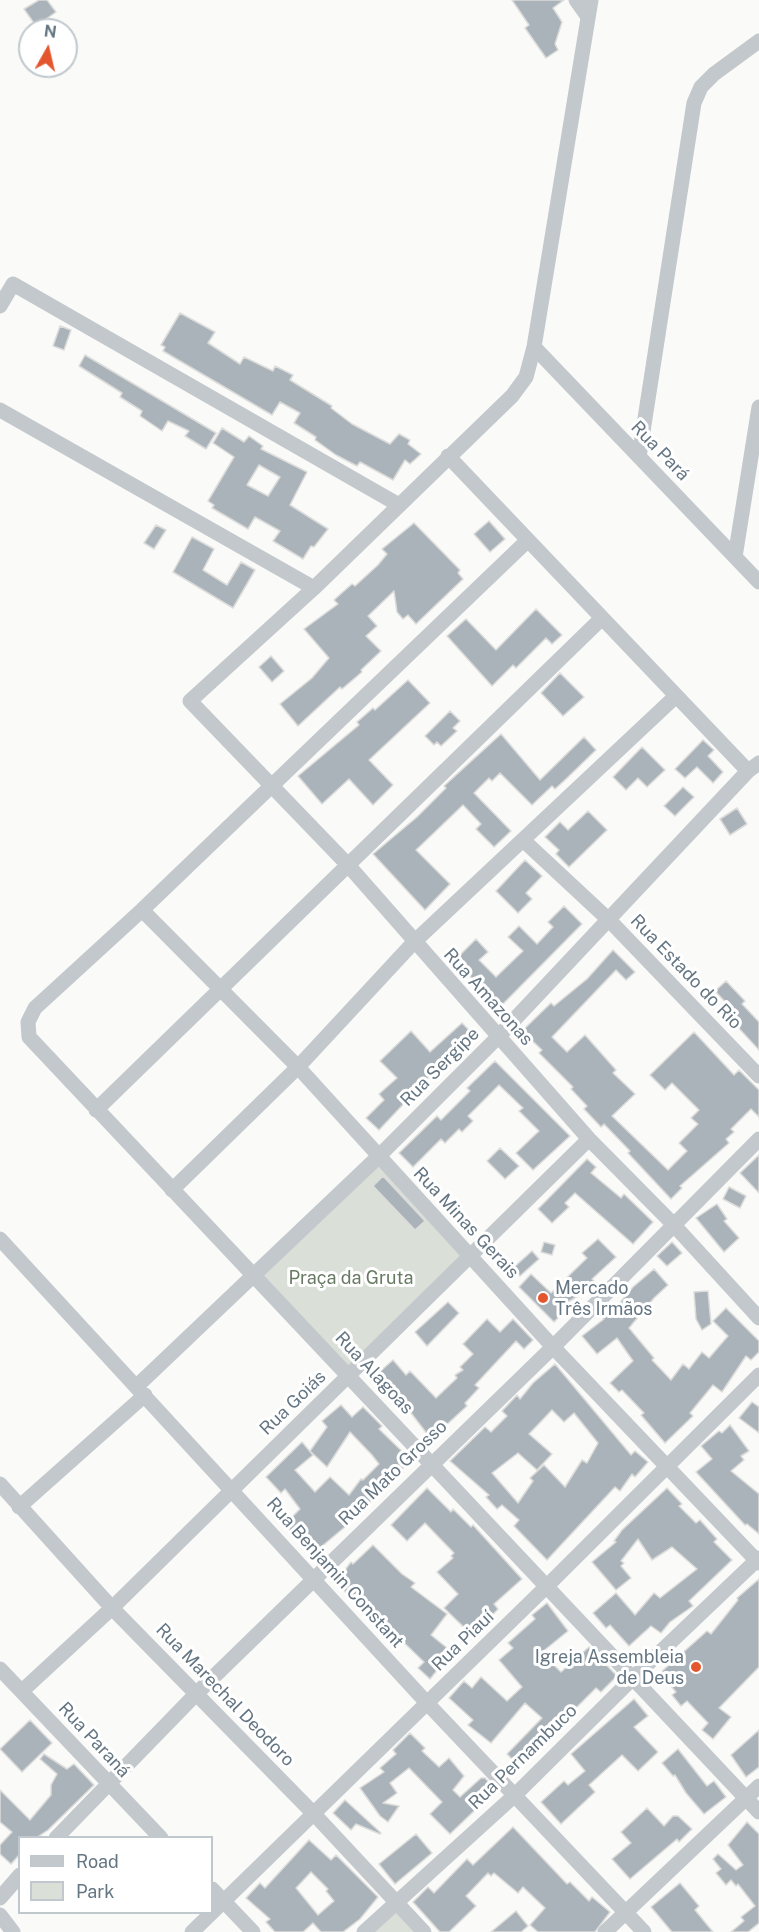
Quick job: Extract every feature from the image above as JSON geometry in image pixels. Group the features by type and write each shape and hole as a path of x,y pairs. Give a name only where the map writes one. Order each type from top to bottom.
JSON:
{"street":[{"path":"576,0 588,17"},
{"path":"0,410 314,588 512,396 526,377 534,347 591,0"},
{"path":"639,457 694,103 701,87 714,74 759,41"},
{"path":"0,306 13,284 399,505"},
{"name":"Rua Pará","path":"534,347 759,582"},
{"path":"735,557 759,407"},
{"path":"448,456 676,696 754,767"},
{"path":"142,910 527,541"},
{"name":"Rua Amazonas","path":"314,588 190,700 348,865 589,1139 672,1223 759,1318"},
{"path":"96,1110 601,619"},
{"path":"172,1190 298,1066 414,942 676,696"},
{"name":"Rua Sergipe","path":"20,1507 141,1391 254,1275 378,1157 498,1037 754,767"},
{"name":"Rua Estado do Rio","path":"523,840 610,921 759,1076"},
{"name":"Rua Minas Gerais","path":"142,910 298,1066 378,1157 553,1347 758,1561"},
{"name":"Rua Alagoas","path":"142,910 35,1008 28,1022 29,1037 350,1375 759,1812"},
{"name":"Rua Goiás","path":"22,1691 112,1608 589,1139"},
{"name":"Rua Mato Grosso","path":"58,1836 197,1693 553,1347 672,1223 759,1139"},
{"name":"Rua Benjamin Constant","path":"0,1239 427,1703 644,1932"},
{"name":"Rua Piauí","path":"213,1912 547,1587 759,1375"},
{"name":"Rua Marechal Deodoro","path":"0,1484 112,1608 314,1814 424,1932"},
{"name":"Rua Pernambuco","path":"364,1932 515,1795 634,1677 758,1561"},
{"name":"Rua Paraná","path":"0,1669 159,1836"},
{"path":"605,1932 759,1786"},
{"path":"1,1895 18,1877"},
{"path":"213,1890 253,1932"},
{"name":"Rua Piauí","path":"192,1932 211,1914"},
{"path":"0,1915 13,1932"}],"green space":[{"name":"Praça da Gruta","path":"379,1164 464,1254 351,1369 259,1276"},
{"path":"395,1907 418,1932 369,1932"}],"building":[{"path":"39,0 47,0 56,12 47,18 30,18 24,9"},
{"path":"512,0 564,0 553,8 562,22 555,44 558,50 546,58 525,28 529,25"},
{"path":"180,313 215,332 208,343 240,364 244,357 273,371 275,366 293,375 290,380 332,406 331,408 352,424 390,444 399,434 410,440 408,444 421,454 410,464 405,460 393,480 360,462 357,466 336,455 315,440 316,437 294,423 300,413 280,402 272,415 163,351 165,347 161,345"},
{"path":"60,326 71,330 64,350 53,346"},
{"path":"85,355 216,433 206,449 185,436 189,431 168,421 162,431 140,416 142,411 120,397 122,393 79,366"},
{"path":"222,428 244,442 249,436 263,446 261,449 307,472 290,505 328,529 314,547 311,546 303,559 273,541 280,531 255,517 248,529 212,508 214,505 208,501 234,457 213,443","holes":["259,465 280,477 268,496 247,485"]},
{"path":"489,521 505,539 490,552 474,534"},
{"path":"414,523 460,570 458,573 463,579 416,624 408,615 403,619 397,612 394,591 368,616 377,626 366,636 381,651 361,670 362,672 342,689 340,687 298,726 280,704 312,678 329,658 304,629 338,604 334,600 352,584 355,586 378,565 387,554 382,549"},
{"path":"156,525 166,530 154,549 144,543"},
{"path":"192,537 214,549 203,570 227,585 241,562 255,570 233,608 173,572"},
{"path":"536,609 562,635 552,644 546,638 516,668 513,665 492,686 447,636 466,619 496,650"},
{"path":"271,656 284,671 272,682 259,667"},
{"path":"560,673 584,697 563,716 541,693"},
{"path":"408,680 430,703 369,760 393,785 373,805 349,779 322,804 298,776 359,725 357,722 373,708 375,710"},
{"path":"450,711 460,721 453,728 457,731 441,746 437,742 434,745 425,736"},
{"path":"501,734 540,780 584,737 596,750 555,789 552,786 532,805 500,773 492,781 489,778 474,793 511,831 494,847 476,829 481,824 463,805 416,850 450,884 425,910 373,854 417,817 446,788 444,786"},
{"path":"703,740 714,750 708,756 723,772 713,783 697,767 685,778 675,769"},
{"path":"642,747 665,770 647,787 638,778 626,790 613,777"},
{"path":"683,787 694,797 675,816 664,806"},
{"path":"737,808 747,824 730,835 720,819"},
{"path":"588,811 607,830 569,867 556,854 559,850 545,837 560,822 568,830"},
{"path":"525,860 542,876 526,893 532,899 518,913 496,891"},
{"path":"564,906 582,924 497,1010 478,991 482,988 454,961 476,939 488,952 479,960 496,977 523,951 508,937 519,926 537,944 553,927 548,922"},
{"path":"613,950 635,972 626,980 616,970 552,1037 567,1052 585,1035 616,1070 613,1073 635,1094 612,1116 668,1170 687,1151 679,1143 698,1124 691,1118 699,1110 672,1083 665,1090 650,1075 694,1032 734,1075 739,1070 759,1090 759,1117 751,1109 731,1129 734,1132 726,1139 729,1143 680,1186 682,1188 671,1199 604,1124 601,1127 584,1109 587,1106 571,1089 573,1087 539,1053 542,1050 522,1031 551,1003 554,1006 587,979"},
{"path":"726,981 745,1001 742,1004 759,1022 759,1050 723,1011 729,1006 715,991"},
{"path":"462,1023 474,1035 445,1060 379,1130 366,1118 384,1100 379,1094 397,1078 380,1061 411,1031 430,1052"},
{"path":"495,1061 570,1136 533,1170 516,1153 539,1131 519,1111 523,1108 499,1085 468,1116 473,1121 462,1132 459,1129 445,1143 441,1139 413,1167 399,1153 437,1116 441,1120 470,1091 467,1088"},
{"path":"500,1148 519,1166 505,1179 487,1161"},
{"path":"759,1155 759,1193 740,1173"},
{"path":"587,1159 596,1167 591,1173 621,1198 624,1194 653,1222 633,1244 575,1193 565,1203 569,1207 552,1223 538,1209"},
{"path":"383,1176 425,1221 415,1230 373,1186"},
{"path":"729,1187 746,1196 740,1208 723,1199"},
{"path":"717,1204 727,1219 724,1221 739,1238 724,1252 696,1218"},
{"path":"598,1239 616,1257 592,1279 594,1281 583,1293 563,1305 567,1309 554,1322 519,1287 531,1274 551,1293 587,1258 582,1253"},
{"path":"544,1242 555,1245 552,1255 541,1252"},
{"path":"672,1242 682,1253 667,1266 657,1256"},
{"path":"532,1251 539,1259 520,1276 513,1268"},
{"path":"654,1269 668,1285 629,1328 654,1358 652,1360 671,1380 683,1364 689,1369 702,1352 709,1358 728,1336 713,1321 726,1308 759,1341 759,1352 751,1360 746,1356 722,1392 713,1385 690,1413 693,1416 665,1443 641,1415 644,1413 622,1390 619,1392 610,1383 633,1361 617,1338 597,1354 582,1336 604,1319 599,1314 608,1305 613,1311 633,1287"},
{"path":"708,1291 711,1324 702,1330 696,1319 694,1292"},
{"path":"448,1302 459,1313 427,1346 415,1332"},
{"path":"487,1319 500,1332 513,1319 533,1340 524,1349 516,1341 475,1385 479,1388 465,1403 467,1406 431,1439 405,1405 401,1408 381,1387 384,1385 376,1375 393,1360 406,1375 410,1371 436,1398 457,1378 455,1375 463,1370 460,1367 473,1354 463,1344"},
{"path":"555,1364 631,1455 635,1451 648,1462 635,1477 632,1474 620,1491 615,1487 547,1560 514,1526 519,1520 502,1505 497,1509 486,1497 489,1495 450,1461 485,1427 491,1432 507,1416 502,1411 517,1395 520,1399 533,1383","holes":["552,1410 564,1422 574,1413 598,1443 587,1463 582,1460 565,1487 544,1465 530,1478 533,1481 518,1503 492,1473 518,1453 537,1470 552,1454 529,1434"]},
{"path":"752,1402 759,1407 759,1433 739,1418"},
{"path":"341,1405 352,1417 363,1407 382,1426 379,1429 411,1460 352,1521 315,1552 297,1530 293,1533 284,1525 300,1509 285,1489 281,1493 266,1477 302,1442 313,1455 295,1470 315,1492 330,1477 349,1495 361,1479 363,1480 379,1464 372,1455 350,1432 327,1467 310,1451 327,1427 322,1421"},
{"path":"730,1425 749,1451 741,1456 744,1460 731,1471 759,1494 759,1534 747,1524 745,1525 696,1472 712,1459 701,1446"},
{"path":"427,1488 451,1512 453,1509 471,1527 473,1525 522,1579 494,1604 498,1609 473,1636 444,1608 458,1594 437,1572 453,1558 451,1556 454,1553 425,1523 407,1541 391,1525"},
{"path":"667,1488 682,1504 679,1506 696,1523 700,1520 717,1539 714,1542 732,1560 689,1601 693,1606 670,1622 661,1633 651,1626 629,1646 610,1625 606,1628 593,1613 616,1593 635,1615 654,1593 660,1598 697,1569 672,1547 652,1560 638,1539 621,1561 624,1563 621,1566 631,1578 616,1590 592,1562 616,1542 614,1541 622,1530"},
{"path":"373,1545 402,1574 415,1583 411,1587 447,1614 431,1635 452,1652 430,1679 418,1668 424,1662 393,1632 389,1637 336,1582 351,1562 353,1564"},
{"path":"759,1579 759,1667 719,1708 731,1717 713,1739 702,1730 708,1723 687,1701 681,1706 672,1695 676,1692 660,1673 707,1631 711,1634 738,1600 737,1598"},
{"path":"547,1603 568,1631 541,1653 561,1672 589,1647 617,1676 601,1692 596,1688 571,1713 544,1747 520,1767 507,1754 542,1718 525,1703 491,1743 468,1725 473,1720 449,1698 464,1681 472,1688 481,1677 507,1701 522,1687 499,1660 513,1648 508,1643 535,1619 532,1615"},
{"path":"634,1699 648,1716 634,1727 658,1752 638,1771 622,1755 589,1785 595,1792 561,1824 541,1802 564,1781 568,1785 585,1771 571,1754"},
{"path":"30,1720 52,1743 22,1772 0,1749"},
{"path":"759,1730 759,1767 746,1777 731,1755"},
{"path":"410,1733 425,1748 422,1751 439,1767 449,1758 464,1776 453,1790 460,1797 481,1778 485,1778 496,1790 450,1834 430,1814 442,1802 409,1768 390,1783 397,1793 383,1803 399,1806 388,1822 380,1816 360,1788 384,1772 380,1768 396,1754 393,1750"},
{"path":"678,1749 707,1786 714,1781 726,1797 704,1814 686,1793 675,1775 673,1776 662,1763"},
{"path":"44,1754 67,1769 74,1764 94,1785 48,1830 39,1836 18,1836 18,1856 11,1864 0,1854 0,1845 12,1832 0,1822 0,1790 30,1820 51,1795 51,1785 57,1774 40,1759"},
{"path":"345,1800 381,1833 356,1824 351,1830 333,1813"},
{"path":"647,1808 664,1826 673,1816 678,1816 692,1829 679,1842 677,1839 630,1879 612,1859 631,1843 621,1832"},
{"path":"747,1822 759,1834 759,1923 748,1932 731,1932 744,1921 741,1917 755,1906 738,1884 736,1886 731,1880 726,1885 716,1873 721,1869 713,1859 718,1854 736,1870 743,1865 728,1845"},
{"path":"513,1827 567,1884 570,1882 589,1901 592,1897 610,1912 595,1932 538,1932 530,1925 545,1908 523,1887 518,1893 494,1873 491,1876 488,1873 466,1896 476,1906 449,1932 440,1932 413,1902 428,1887 434,1893 467,1859 473,1865"},
{"path":"416,1834 432,1853 395,1884 379,1864"},
{"path":"309,1840 331,1860 336,1855 378,1897 360,1919 343,1932 321,1932 313,1923 303,1932 275,1932 266,1922 270,1919 246,1898 260,1883 265,1888","holes":["311,1872 328,1889 326,1891 334,1901 318,1915 296,1888"]},
{"path":"680,1883 699,1906 695,1910 713,1932 672,1932 651,1907"},
{"path":"516,1911 528,1926 521,1932 491,1932"}],"place":[{"name":"Mercado Três Irmãos","path":"543,1298"},
{"name":"Igreja Assembleia de Deus","path":"696,1667"}]}
